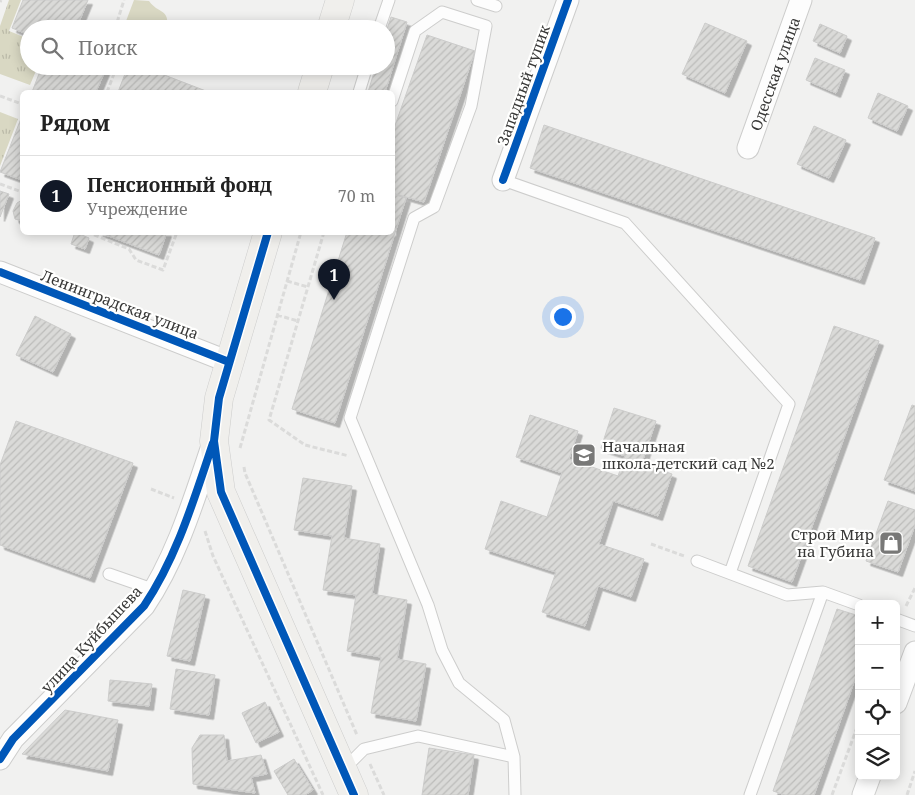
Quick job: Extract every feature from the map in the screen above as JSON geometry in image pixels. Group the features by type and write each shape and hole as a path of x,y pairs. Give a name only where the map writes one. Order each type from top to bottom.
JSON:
{"street":[{"path":"334,20 340,0"},
{"name":"Западный тупик","path":"503,180 568,0"},
{"name":"Одесская улица","path":"748,148 801,0"},
{"path":"313,90 317,75"},
{"name":"улица Куйбышева","path":"0,759 13,739 54,700 144,606 155,590 176,547 214,441 219,398 267,235"},
{"name":"Ленинградская улица","path":"0,272 229,362"},
{"name":"улица Куйбышева","path":"214,441 221,492 354,795"},
{"path":"900,693 915,652"},
{"path":"863,795 869,780"}],"lane":[{"path":"383,20 389,0"},
{"path":"477,0 496,6"},
{"path":"395,92 415,32 442,12 486,26 472,106 434,207 414,218 350,418 428,606 442,650 459,683 504,720 514,757 515,795"},
{"path":"360,90 364,75"},
{"path":"503,180 625,223 790,404 730,573"},
{"path":"696,561 787,595 823,592 855,604"},
{"path":"109,574 155,590"},
{"path":"750,795 823,592"},
{"path":"900,620 915,626"},
{"path":"343,770 364,749 418,736 514,757"}],"path":[{"path":"118,20 124,0"},
{"path":"108,90 114,75"},
{"path":"0,96 20,103"},
{"path":"0,184 20,191"},
{"path":"94,235 129,249 136,260 163,270 176,235"},
{"path":"240,449 300,235"},
{"path":"323,235 269,420 305,445 368,461"},
{"path":"287,281 308,287"},
{"path":"277,315 298,321"},
{"path":"243,465 384,795"},
{"path":"151,489 191,506 200,514 213,556 323,795"},
{"path":"651,544 696,561"},
{"path":"832,795 855,733"},
{"path":"907,795 915,771"}],"green space":[{"path":"9,0 21,0 9,31 20,35 20,75 34,75 30,85 0,74 0,26"},
{"path":"134,0 149,1 165,14 167,18 167,20 126,20"},
{"path":"0,112 18,119 0,166"}],"building":[{"path":"23,0 88,0 80,20 20,20 20,31 12,28"},
{"path":"391,17 407,22 395,60 395,20 390,20"},
{"path":"705,23 747,41 725,93 682,74"},
{"path":"820,24 847,36 840,53 813,41"},
{"path":"427,35 475,51 424,202 395,194 395,126"},
{"path":"815,58 845,70 836,93 806,80"},
{"path":"39,75 103,75 97,90 33,90"},
{"path":"125,75 164,75 203,90 119,90"},
{"path":"373,75 390,75 386,90 369,90"},
{"path":"878,93 908,106 897,131 868,118"},
{"path":"20,121 20,179 0,172"},
{"path":"544,125 875,238 860,280 530,168"},
{"path":"814,126 846,140 829,178 797,164"},
{"path":"0,191 9,194 0,217"},
{"path":"395,195 406,198 395,233"},
{"path":"20,201 20,220 15,219 13,211"},
{"path":"74,235 82,235 89,238 85,249 71,244"},
{"path":"106,235 166,235 159,255"},
{"path":"346,235 394,235 335,423 292,409"},
{"path":"35,316 71,334 53,372 16,355"},
{"path":"834,326 879,341 792,582 748,566"},
{"path":"912,405 915,406 915,491 884,480"},
{"path":"614,408 656,421 642,463 672,474 658,516 613,501 599,544 644,559 631,597 598,586 585,626 542,612 556,572 485,549 501,501 547,517 562,473 516,457 530,415 578,431 569,459 618,476 625,456 601,448"},
{"path":"16,421 133,463 90,578 0,545 0,465"},
{"path":"303,478 352,486 344,538 380,544 372,594 407,600 397,659 426,664 416,721 371,713 381,657 347,651 356,595 323,590 332,536 294,530"},
{"name":"Строй Мир на Губина","path":"888,501 915,510 915,525 898,572 866,561"},
{"path":"183,590 205,595 190,661 167,656"},
{"path":"837,609 855,615 855,679 814,795 785,795 773,791"},
{"path":"176,669 215,675 209,715 170,709"},
{"path":"110,680 152,684 149,706 108,701"},
{"path":"265,702 279,732 256,743 242,713"},
{"path":"65,710 118,720 108,771 22,754"},
{"path":"200,735 224,735 227,761 261,755 267,774 251,777 255,793 193,784 192,748"},
{"path":"429,748 474,755 468,795 422,795"},
{"path":"294,759 313,790 305,795 288,795 274,771"}],"cycle path":[{"path":"503,180 568,0"},
{"path":"267,235 219,398 214,441 221,492 354,795"},
{"path":"0,272 229,362"},
{"path":"0,759 13,739 144,606 156,587 175,548 192,506 213,443"}],"place":[{"name":"Пенсионный фонд","path":"334,300"},
{"name":"Начальная школа-детский сад №2","path":"584,455"},
{"name":"Строй Мир на Губина","path":"891,543"}]}
